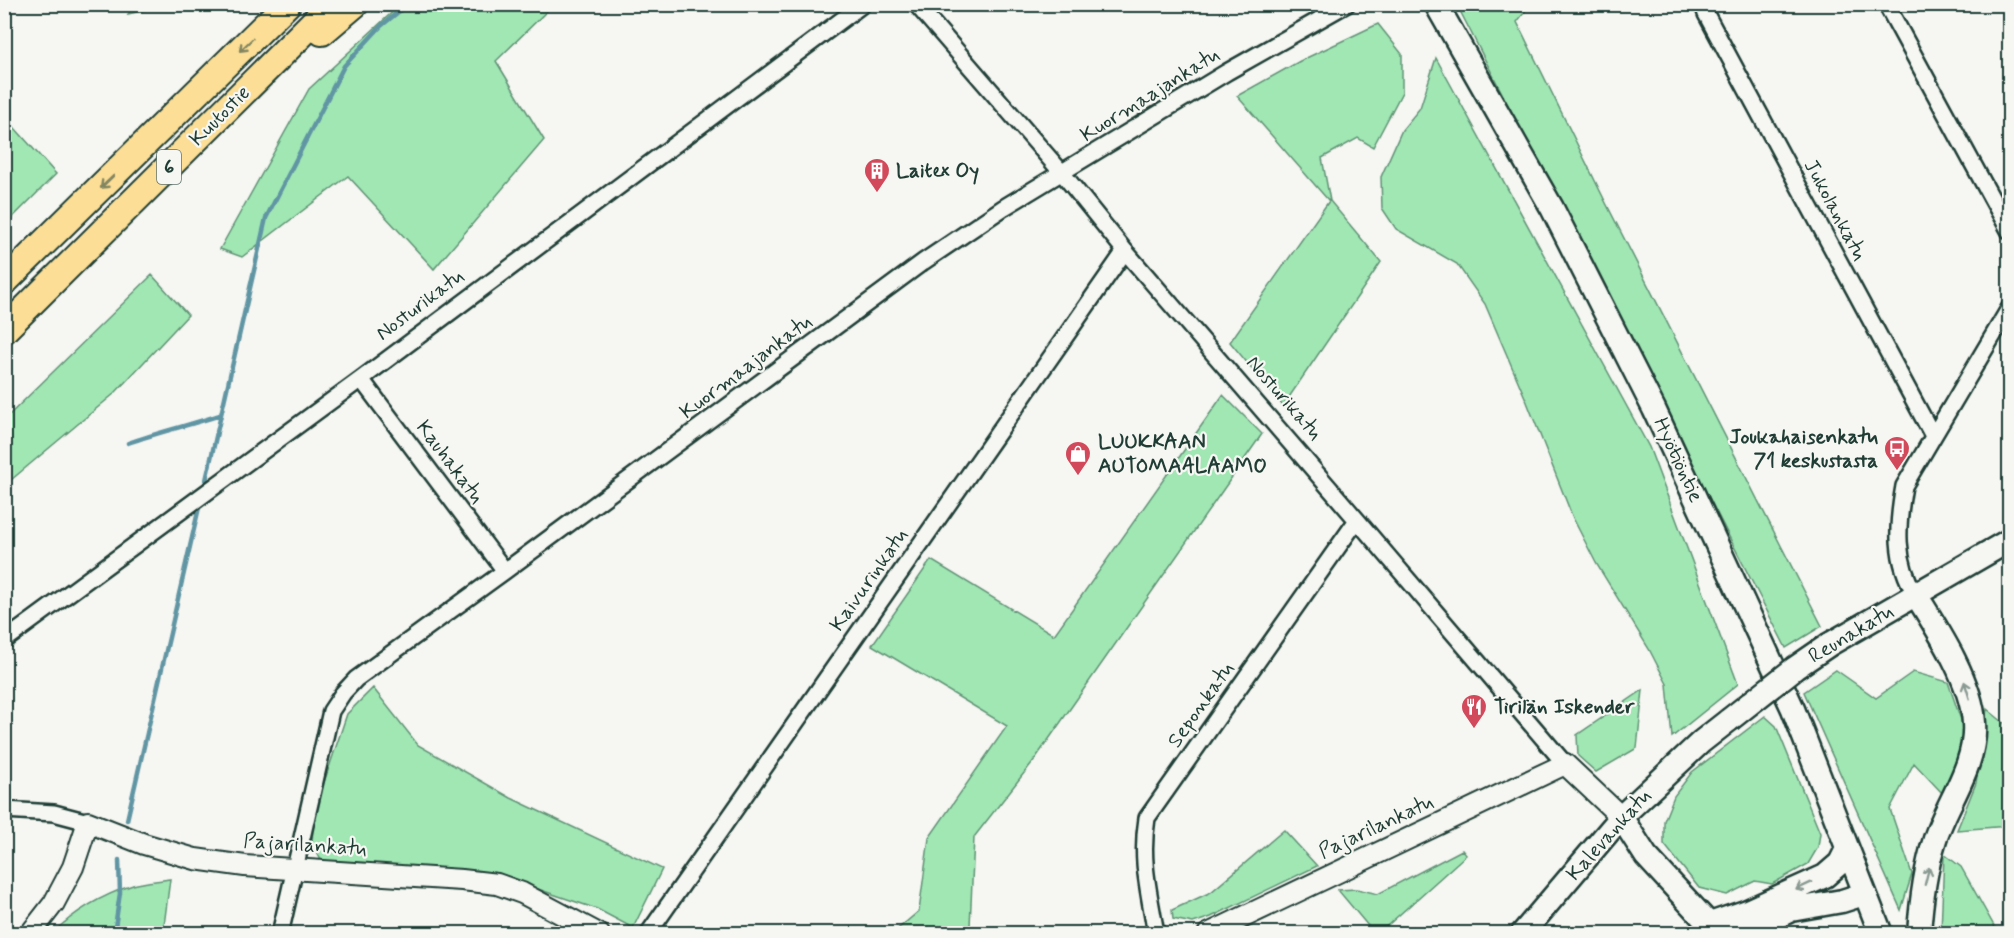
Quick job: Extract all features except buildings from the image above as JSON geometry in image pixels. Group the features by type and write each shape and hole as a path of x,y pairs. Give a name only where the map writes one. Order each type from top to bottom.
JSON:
{"highway":[{"name":"Kuutostie","path":"4,282 287,4"},
{"name":"Kuutostie","path":"4,330 332,4"},
{"path":"60,275 301,50 355,4"}],"main road":[{"name":"Hyötiöntie","path":"1436,4 1552,208 1654,409 1793,709 1881,933"},
{"name":"Reunakatu","path":"1701,742 1795,668 1830,644 2010,540"},
{"path":"1916,595 1960,671 1975,723 1973,742 1963,781 1936,838 1922,896 1919,933"},
{"name":"Kalevankatu","path":"1522,933 1621,817 1701,742"},
{"path":"1621,817 1646,856 1714,929 1745,912 1825,876 1840,862 1847,849"},
{"path":"1743,933 1791,910 1842,901 1864,894"}],"street":[{"name":"Nosturikatu","path":"4,641 361,379 862,4"},
{"name":"Nosturikatu","path":"916,4 1565,764 1621,817"},
{"name":"Kuormaajankatu","path":"280,933 331,711 356,679 506,571 923,262 1004,208 1227,72 1347,4"},
{"name":"Jukolankatu","path":"1703,4 1706,14 1933,435"},
{"path":"1886,4 2010,232"},
{"name":"Kaivurinkatu","path":"648,933 1125,251"},
{"path":"1916,595 1908,582 1899,553 1899,517 1904,486 2010,307"},
{"name":"Kauhakatu","path":"361,379 506,571"},
{"name":"Seponkatu","path":"1156,933 1143,862 1143,840 1147,818 1357,520"},
{"name":"Pajarilankatu","path":"1208,933 1237,927 1565,764"},
{"name":"Pajarilankatu","path":"4,810 54,813 88,822 144,844 195,859 245,866 497,884 522,893 568,926 599,933"},
{"path":"30,933 54,903 73,867 88,822"}],"green space":[{"path":"135,4 167,5 128,14"},
{"path":"400,5 553,5 496,61 544,140 434,269 348,176 242,257 220,249 309,89"},
{"path":"1457,5 1530,5 1517,22 1606,203 1822,626 1786,648"},
{"path":"1378,24 1402,54 1402,92 1373,147 1358,138 1322,158 1330,201 1381,262 1283,406 1230,342 1329,201 1237,96 1300,61"},
{"path":"1436,58 1649,447 1738,684 1672,737 1667,684 1649,649 1596,563 1573,518 1485,304 1457,264 1396,229 1382,208 1381,177 1402,130 1420,108"},
{"path":"5,117 56,174 4,225"},
{"path":"152,275 188,315 115,393 5,485 5,419"},
{"path":"1223,395 1262,434 1035,759 974,837 970,926 975,933 893,933 919,911 929,838 1007,726 872,645 931,560 1054,635"},
{"path":"1836,670 1876,698 1913,672 1948,682 1962,723 1962,755 1943,794 1914,763 1890,809 1912,874 1901,910 1804,692"},
{"path":"373,688 418,745 511,798 662,869 633,928 597,909 520,883 457,870 322,862 312,843 314,812 347,714"},
{"path":"1643,690 1637,748 1596,772 1578,756 1577,735"},
{"path":"1987,709 2009,727 2009,826 1957,830 1976,783"},
{"path":"1765,716 1776,726 1820,833 1818,847 1808,864 1772,884 1755,881 1727,895 1699,888 1664,844 1664,821 1674,796 1692,772"},
{"path":"1284,830 1317,866 1211,917 1193,923 1173,919 1172,910 1211,892"},
{"path":"1462,850 1466,855 1379,933 1374,933 1338,890 1357,889 1378,894"},
{"path":"1944,854 1961,867 1998,933 1941,933"},
{"path":"170,879 163,933 53,933 90,904 111,894 133,885"}],"waterway":[{"path":"204,489 266,218 344,66 381,26 408,4"},
{"path":"128,443 220,415"},
{"path":"127,820 200,503"},
{"path":"114,934 120,893 119,860"}],"place":[{"name":"Laitex Oy","path":"877,194"},
{"name":"Joukahaisenkatu 71 keskustasta","path":"1897,472"},
{"name":"LUUKKAAN AUTOMAALAAMO","path":"1078,477"},
{"name":"Tirilän Iskender","path":"1474,730"}]}
